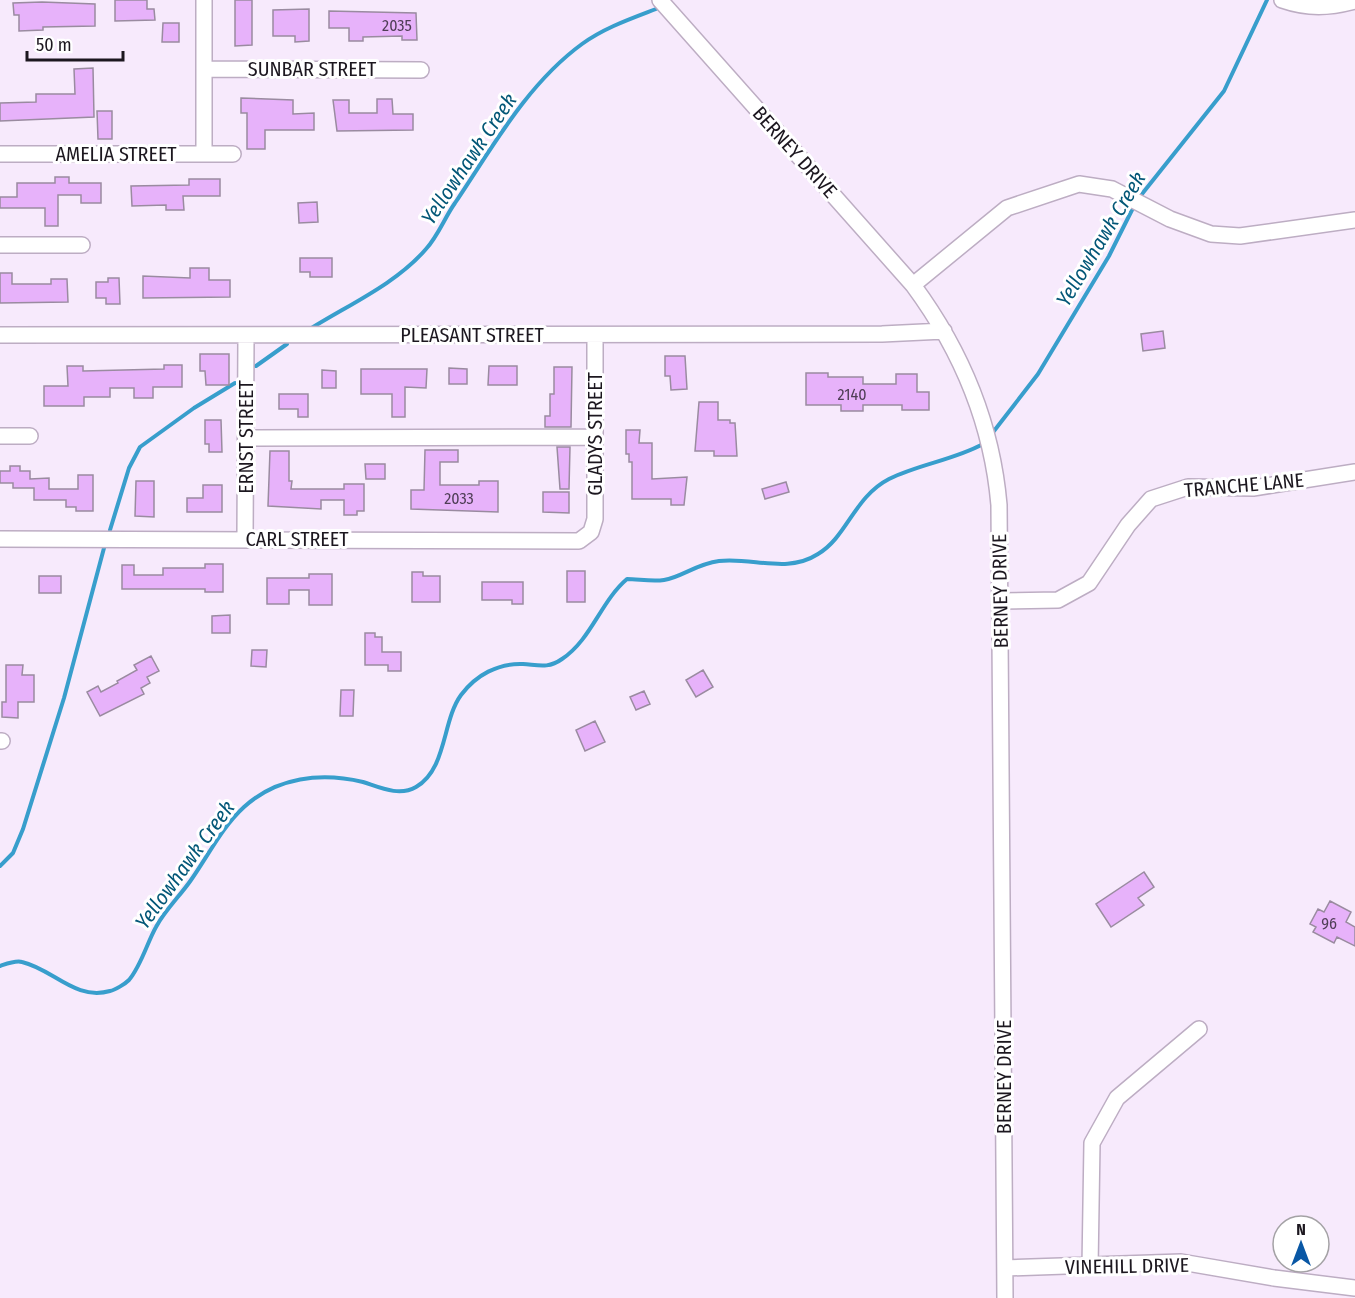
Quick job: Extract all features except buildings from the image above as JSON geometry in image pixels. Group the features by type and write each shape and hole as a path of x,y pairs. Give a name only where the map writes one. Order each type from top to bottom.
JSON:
{"street":[{"path":"204,0 204,154"},
{"name":"BERNEY DRIVE","path":"660,0 913,285 944,330 974,394 989,441 999,505 1005,1298"},
{"path":"1282,0 1301,6 1329,8 1355,1"},
{"name":"SUNBAR STREET","path":"204,69 421,70"},
{"name":"AMELIA STREET","path":"0,154 233,154"},
{"path":"913,285 1007,208 1079,184 1112,189 1151,210 1211,234 1240,236 1355,220"},
{"path":"0,245 82,245"},
{"name":"PLEASANT STREET","path":"0,335 882,334 944,330"},
{"name":"ERNST STREET","path":"245,539 246,335"},
{"name":"GLADYS STREET","path":"591,532 595,519 595,335"},
{"path":"0,436 30,436"},
{"path":"246,438 595,437"},
{"name":"TRANCHE LANE","path":"1000,601 1058,600 1089,583 1128,525 1151,499 1188,487 1253,488 1355,472"},
{"name":"CARL STREET","path":"0,539 579,541 591,532"},
{"path":"1090,1267 1092,1143 1117,1098 1198,1029"},
{"name":"VINEHILL DRIVE","path":"1005,1268 1090,1267 1181,1262 1274,1278 1355,1288"}],"waterway":[{"name":"Yellowhawk Creek","path":"1138,199 1224,91 1267,0"},
{"name":"Yellowhawk Creek","path":"310,329 371,293 414,262 434,238 451,208 527,97 562,60 599,33 656,9"},
{"name":"Yellowhawk Creek","path":"994,431 1038,374 1109,256 1134,206"},
{"name":"Yellowhawk Creek","path":"256,366 287,344"},
{"name":"Yellowhawk Creek","path":"110,530 129,468 140,447 194,408 235,383"},
{"name":"Yellowhawk Creek","path":"0,966 22,962 86,992 97,993 117,988 127,982 133,974 160,921 222,833 236,815 257,797 285,783 331,777 363,782 396,791 416,787 433,769 455,706 467,688 481,676 496,668 514,664 547,665 562,659 581,642 610,598 627,579 664,580 719,561 782,564 806,560 828,547 867,496 889,479 983,444"},
{"name":"Yellowhawk Creek","path":"0,866 13,853 23,829 64,698 104,548"}]}
